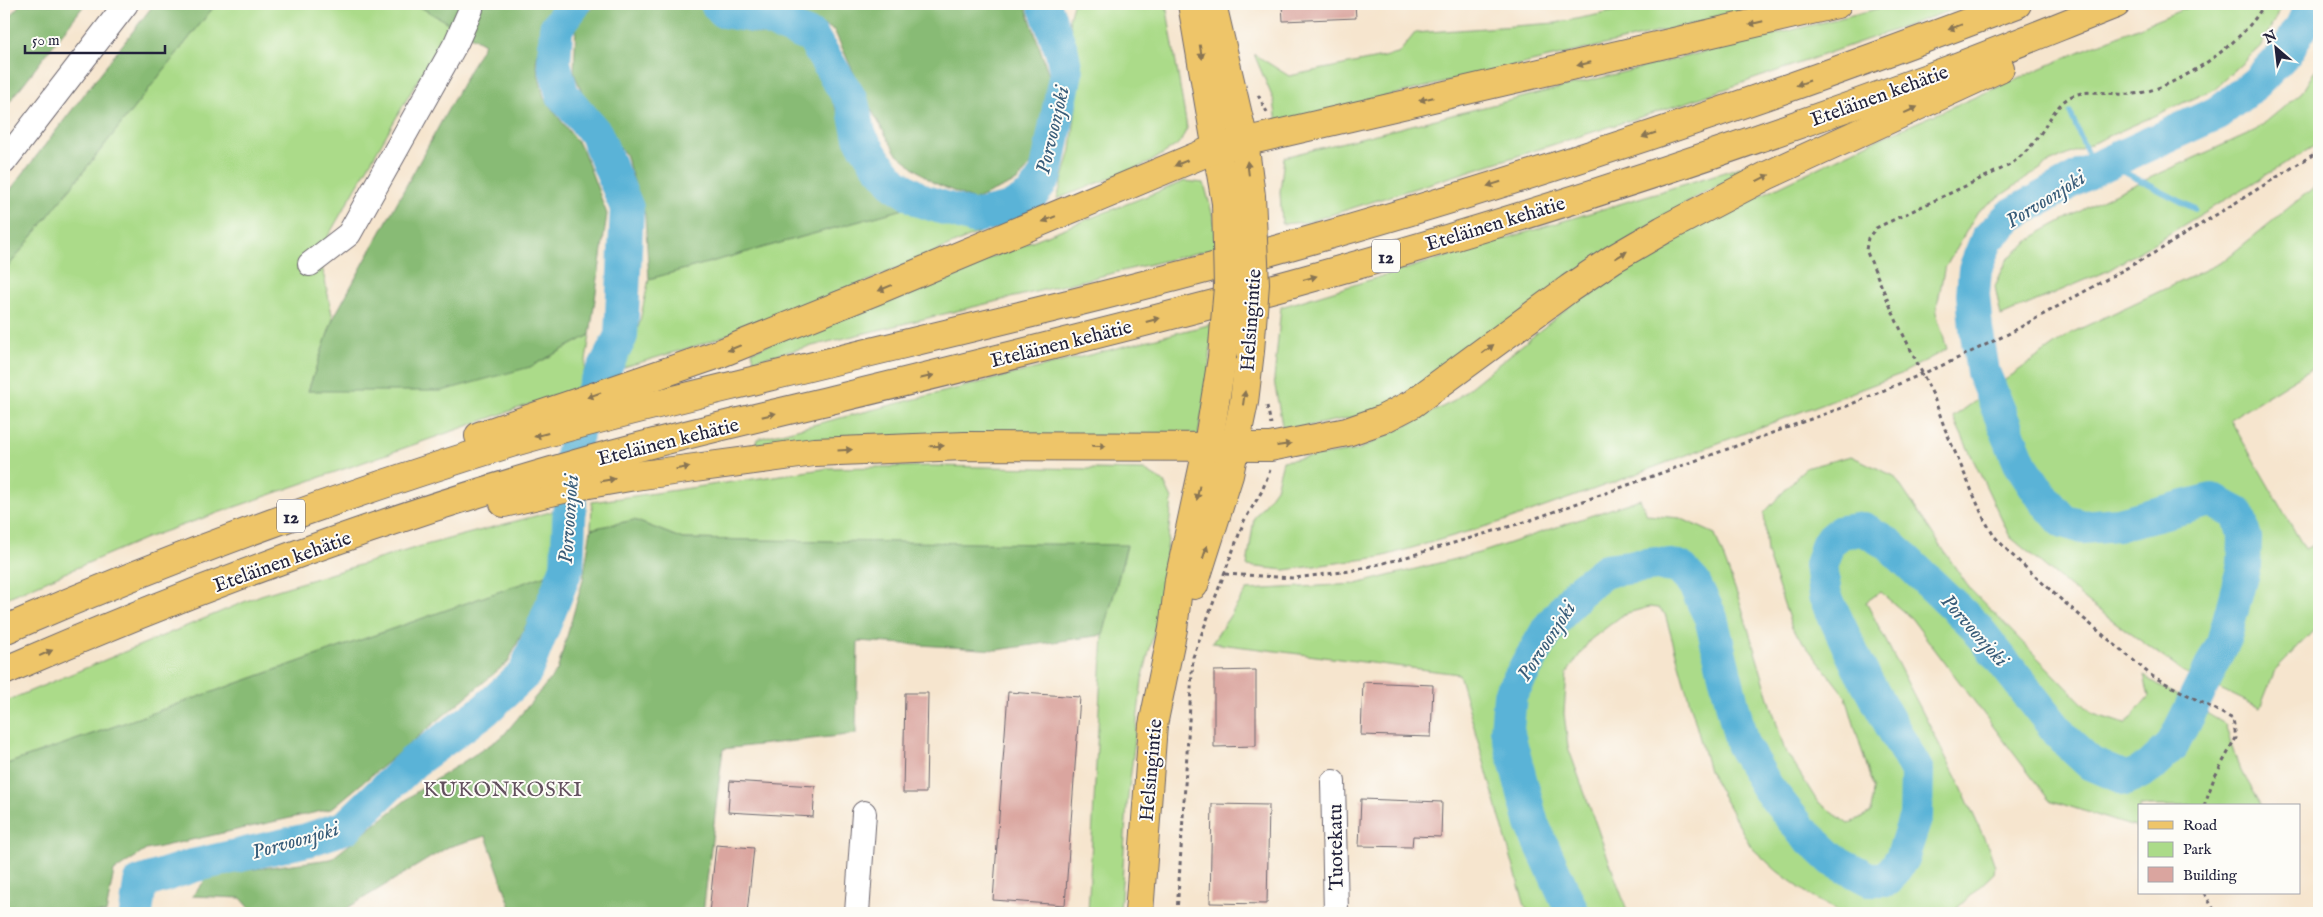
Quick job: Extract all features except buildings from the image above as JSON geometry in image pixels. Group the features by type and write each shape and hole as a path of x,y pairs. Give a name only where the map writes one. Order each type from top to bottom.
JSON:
{"main road":[{"name":"Helsingintie","path":"1173,629 1194,587 1229,474 1244,402 1255,284 1239,200 1217,148 1192,4"},
{"name":"Helsingintie","path":"1139,913 1153,725 1173,629 1179,580 1208,446 1222,358 1244,141 1212,4"},
{"path":"514,432 641,380 716,355 930,269 1217,148 1838,4"},
{"name":"Eteläinen kehätie","path":"4,630 72,600 514,432 639,408 1292,245 1585,156 1824,75 2017,4"},
{"name":"Eteläinen kehätie","path":"4,671 88,635 269,564 510,493 637,448 1104,333 1297,282 1450,238 1781,130 1923,80 2116,4"},
{"path":"510,493 572,487 635,476 814,452 965,446 1270,446 1347,432 1381,420 1412,404 1450,378 1570,288 1613,259 1701,209 2136,4"}],"street":[{"path":"4,162 126,4"},
{"path":"310,264 349,234 456,43 471,9 471,4"},
{"name":"Tuotekatu","path":"1333,782 1336,913"},
{"path":"857,913 864,812"}],"path":[{"path":"2205,804 2214,778 2236,738 2236,724 2230,716 2164,683 2144,670 2058,597 1994,536 1984,519 1971,484 1945,429 1923,374 1897,322 1866,250 1868,238 1876,228 2010,165 2025,153 2038,138 2056,110 2070,97 2086,92 2115,95 2156,90 2187,75 2229,45 2260,12 2264,4"},
{"path":"1225,574 1296,578 1350,571 1396,560 1528,521 1847,406 1950,362 2008,334 2161,249 2319,152"},
{"path":"1177,913 1193,657 1244,521 1262,490 1271,468 1271,425 1267,402"},
{"path":"2205,894 2216,913"}],"green space":[{"path":"20,4 85,4 4,109 4,26"},
{"path":"154,4 216,4 4,272 4,198"},
{"path":"216,4 415,4 450,24 319,252 333,319 308,391 530,367 590,335 582,386 146,538 4,599 4,272"},
{"path":"415,4 557,4 543,23 536,63 544,98 583,150 607,214 590,335 530,367 442,391 308,391 333,319 484,44"},
{"path":"596,4 700,4 719,26 795,41 812,59 864,167 911,207 649,279 645,215 625,154 588,108 574,73 576,25"},
{"path":"777,4 1025,4 1055,93 1041,153 1017,181 974,200 932,182 896,153 868,104 834,30"},
{"path":"1073,4 1166,4 1187,128 1180,143 1149,163 1057,199 1071,150 1080,73 1069,19"},
{"path":"1651,4 1778,4 1277,122 1274,101 1254,54 1289,76 1398,54 1415,33 1556,23"},
{"path":"1896,4 1969,4 1688,102 1308,222 1282,224 1280,192 1284,157"},
{"path":"2196,4 2283,4 2261,46 2214,89 2049,163 1978,211 1944,270 1936,312 1947,349 1901,374 1623,479 1511,519 1381,557 1285,570 1247,566 1254,518 1276,488 1283,461 1358,450 1452,402 1575,302 1691,229 1867,144 2081,51"},
{"path":"2319,64 2319,143 2109,270 2001,316 1995,286 2008,258 2041,232 2103,199 2256,130 2302,92"},
{"path":"1767,159 1762,165 1701,194 1581,269 1443,370 1374,413 1283,431 1274,380 1281,307"},
{"path":"1185,181 1204,183 1215,224 1217,248 754,360 752,351"},
{"path":"2319,183 2319,364 2230,419 2305,549 2319,542 2319,625 2275,670 2260,708 2182,671 2089,603 2010,537 1953,417 2071,333 2222,262"},
{"path":"911,207 961,230 997,225 833,296 702,344 618,369 639,325 649,279"},
{"path":"1212,324 1209,378 1198,436 884,437 755,446 757,439"},
{"path":"1851,456 1894,476 1969,588 2093,714 2125,724 2149,696 2144,676 2225,724 2238,765 2261,804 2138,804 2138,832 2134,827 2049,800 1911,618 1880,592 1866,602 1961,787 1995,866 1994,873 1952,913 1842,913 1812,897 1777,871 1751,847 1709,771 1665,614 1658,608 1649,607 1624,614 1590,640 1567,673 1564,713 1568,747 1628,913 1529,913 1524,903 1459,674 1212,643 1247,590 1356,584 1483,552 1640,499 1647,515 1680,518 1715,534 1741,605 1784,748 1817,801 1848,824 1871,813 1873,788 1846,697 1792,628 1767,553 1764,513 1805,468"},
{"path":"933,466 1144,470 1164,482 1172,499 1162,599 1142,680 1127,805 1120,913 1088,913 1103,635 1127,546 683,539 634,520 591,529 592,502 830,468"},
{"path":"558,510 552,573 4,765 4,702 261,595 418,547"},
{"path":"634,520 683,539 1127,545 1103,635 997,650 858,641 856,734 723,749 703,913 513,913 486,836 448,847 349,907 344,913 254,913 241,898 192,896 210,875 331,859 416,792 502,737 557,671 583,580 591,529"},
{"path":"552,573 508,662 331,809 146,850 114,871 106,913 4,913 4,765"}],"waterway":[{"name":"Porvoonjoki","path":"136,913 140,883 192,866 307,840 346,827 413,762 485,710 525,673 567,567 572,455 582,412 621,336 627,208 596,134 562,94 554,63 556,28 574,4"},
{"name":"Porvoonjoki","path":"717,4 723,11 765,18 812,37 852,102 860,137 876,162 895,184 922,201 973,217 1010,209 1031,196 1046,175 1066,72 1062,52 1044,4"},
{"name":"Porvoonjoki","path":"1573,913 1532,824 1507,730 1510,695 1548,629 1578,592 1606,570 1657,564 1679,567 1694,583 1711,618 1742,744 1767,787 1802,831 1833,860 1869,879 1888,879 1902,858 1916,816 1917,771 1858,666 1825,596 1821,565 1828,543 1841,532 1864,529 1890,545 1975,626 2064,739 2090,763 2127,779 2150,767 2172,746 2223,643 2244,565 2245,538 2238,514 2212,500 2118,524 2083,527 2063,521 2043,498 2020,463 1983,372 1973,295 1975,269 1987,239 2011,215 2094,169 2217,113 2256,83 2286,52 2302,26 2312,4"},
{"path":"2070,112 2094,169"},
{"path":"2107,163 2195,209"}],"district":[{"name":"KUKONKOSKI","path":"503,789"}]}
